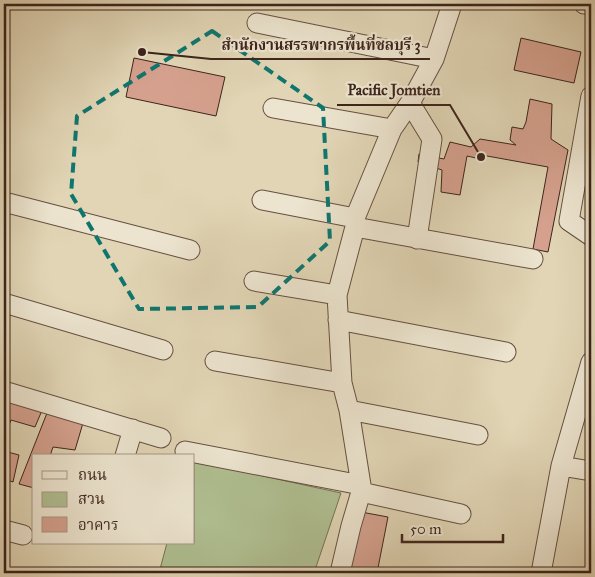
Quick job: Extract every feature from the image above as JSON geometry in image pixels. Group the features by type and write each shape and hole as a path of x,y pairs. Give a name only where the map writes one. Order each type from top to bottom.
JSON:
{"street":[{"path":"340,573 361,488 349,410 342,383 337,295 355,222 392,129 410,103 434,59 452,4"},
{"path":"257,23 434,59"},
{"path":"591,96 569,221 591,236"},
{"path":"410,103 432,139 416,239"},
{"path":"273,108 392,129"},
{"path":"262,200 355,222 416,239 533,259"},
{"path":"4,202 190,250"},
{"path":"254,281 337,295"},
{"path":"4,303 163,350"},
{"path":"338,320 506,352"},
{"path":"215,361 342,383"},
{"path":"541,573 561,466 591,362"},
{"path":"4,391 161,438"},
{"path":"349,410 478,435"},
{"path":"126,454 133,429"},
{"path":"185,451 361,488 460,514"},
{"path":"561,466 591,472"},
{"path":"4,530 23,535"}],"highlighted area":[{"path":"212,31 323,108 330,241 258,307 139,309 71,194 77,116"}],"green space":[{"path":"195,461 341,493 314,573 159,573 167,544 195,544"}],"building":[{"path":"140,4 169,4 168,9"},
{"path":"521,38 581,52 574,83 514,70"},
{"path":"134,58 225,77 216,116 126,97"},
{"path":"530,99 552,104 551,139 568,150 548,252 533,249 548,167 476,154 476,158 467,156 460,195 441,192 442,170 418,162 419,154 444,159 450,142 471,147 480,139 516,145 510,140 512,127 523,129"},
{"path":"4,398 43,408 35,427 11,420 4,438"},
{"path":"47,413 83,423 75,450 53,447 51,454 32,454 32,487 19,484"},
{"path":"4,451 19,455 13,482 4,479"},
{"path":"361,512 388,517 377,573 349,573"}],"place":[{"name":"สำนักงานสรรพากรพื้นที่ชลบุรี 3","path":"142,52"},
{"name":"Pacific Jomtien","path":"481,157"}]}
